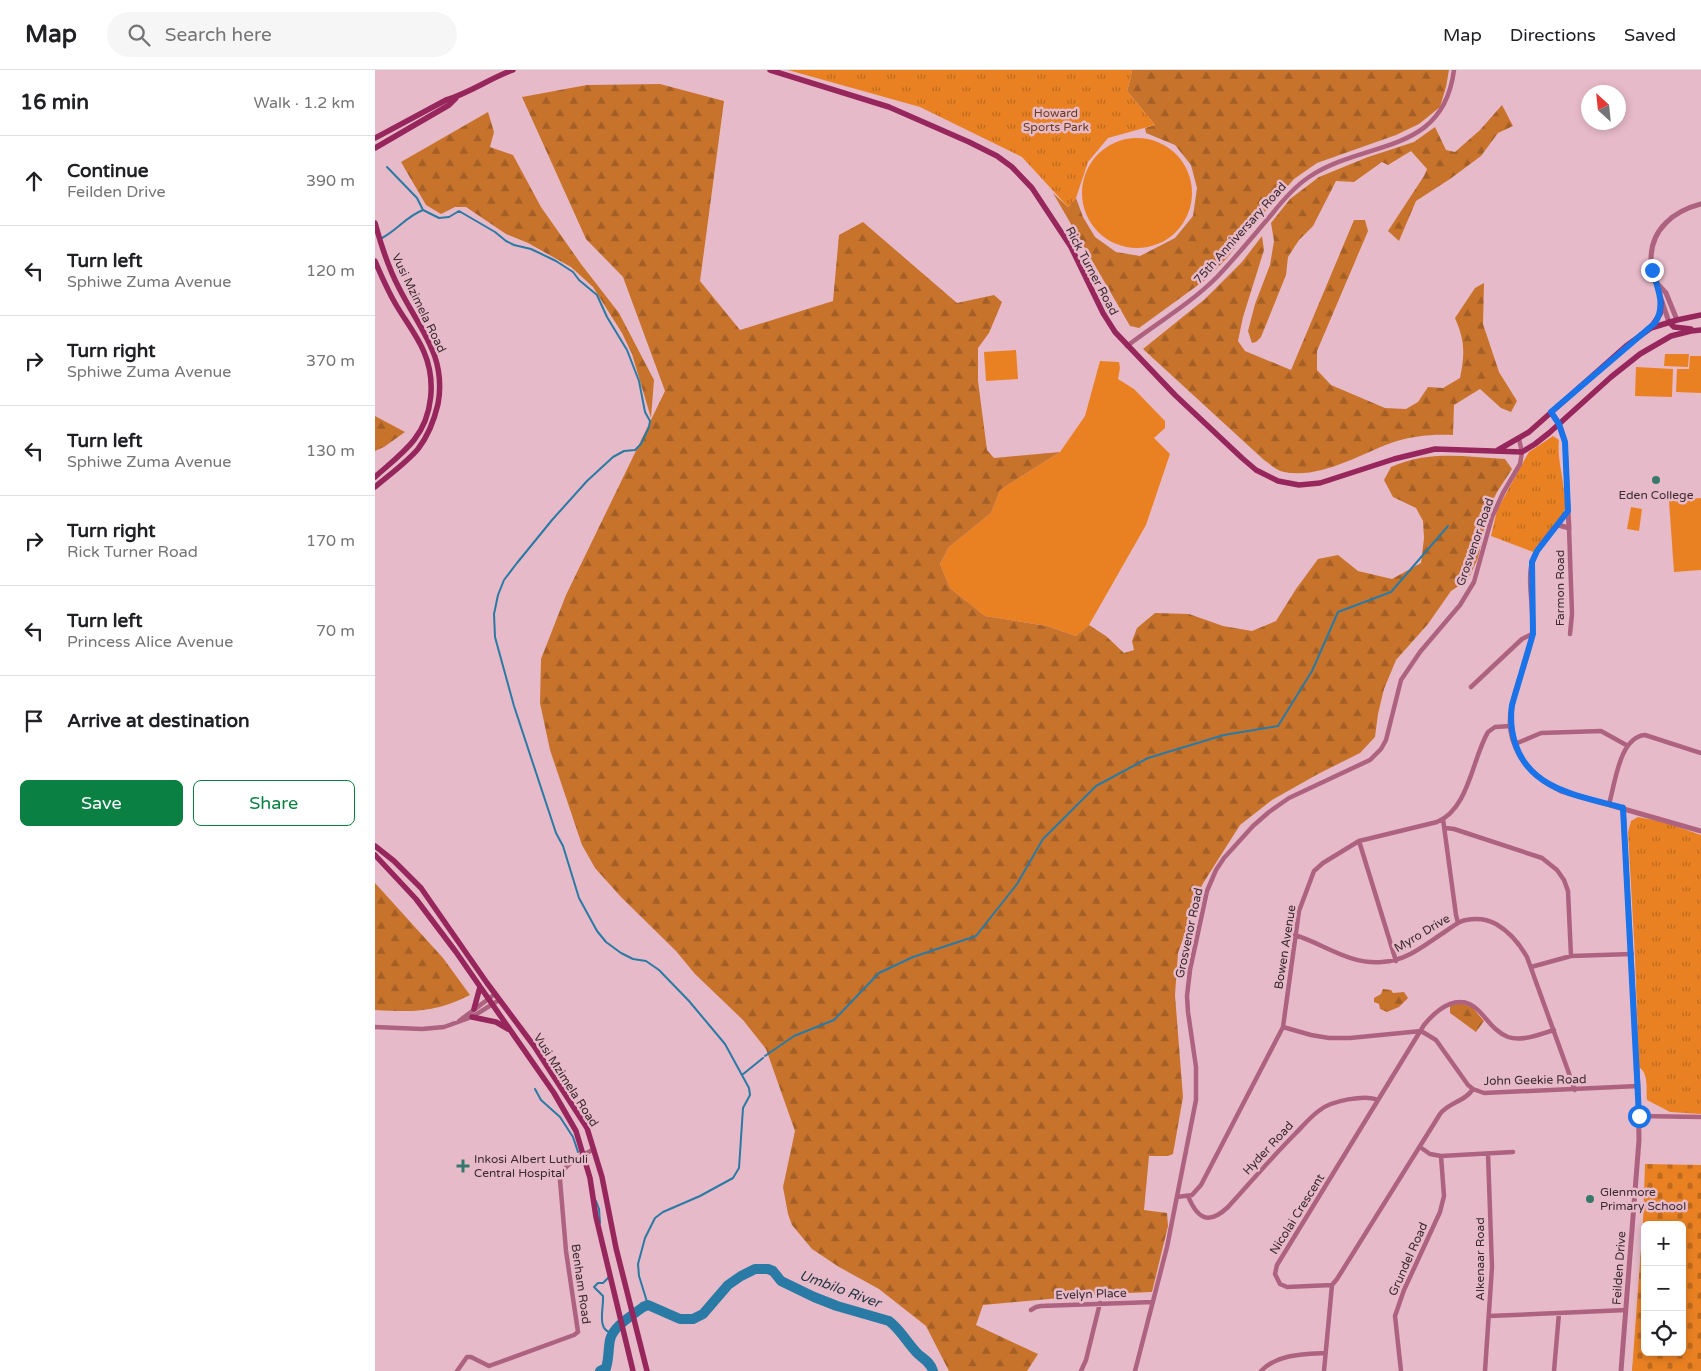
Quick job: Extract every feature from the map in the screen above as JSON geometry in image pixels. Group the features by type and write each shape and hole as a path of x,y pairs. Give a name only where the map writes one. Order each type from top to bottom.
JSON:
{"main road":[{"path":"375,138 502,72 513,70"},
{"name":"Rick Turner Road","path":"770,70 889,106 969,142 1004,161 1023,177 1043,202 1074,253 1108,324 1175,395 1256,470 1278,481 1299,485 1320,484 1393,459 1435,448 1522,452"},
{"path":"375,148 449,105 458,96"},
{"name":"Vusi Mzimela Road","path":"375,487 411,457 425,439 435,417 440,391 440,376 433,350 397,285 384,254 376,227"},
{"name":"Vusi Mzimela Road","path":"375,261 391,296 424,351 431,373 430,401 425,421 406,450 375,477"},
{"path":"1651,328 1660,314 1661,302"},
{"path":"1662,340 1672,324 1677,320 1701,315"},
{"path":"1672,324 1701,330"},
{"name":"Rick Turner Road","path":"1498,450 1529,432 1626,346 1651,328 1672,324"},
{"path":"1522,452 1559,424 1630,361 1662,340 1701,330"},
{"name":"Vusi Mzimela Road","path":"375,846 394,861 421,888 533,1046 587,1128 602,1177 647,1371"},
{"name":"Vusi Mzimela Road","path":"375,855 416,899 510,1030 563,1107 576,1130 590,1178 596,1217 633,1371"},
{"path":"474,1009 480,988"},
{"path":"472,1017 496,1022 510,1030"}],"street":[{"name":"75th Anniversary Road","path":"1127,346 1186,304 1217,277 1298,184 1340,160 1397,142 1419,132 1432,122 1441,111 1448,97 1454,70"},
{"path":"1672,324 1661,302 1651,260 1656,236 1673,216 1683,210 1701,204"},
{"path":"1656,282 1666,294 1677,320"},
{"name":"Farmon Road","path":"1551,412 1559,424 1565,442 1572,614 1569,634"},
{"path":"1519,439 1522,452"},
{"name":"Grosvenor Road","path":"1135,1371 1177,1197 1197,1091 1196,1067 1187,1012 1187,996 1190,970 1207,890 1224,858 1253,826 1280,804 1309,788 1371,760 1378,754 1386,740 1401,680 1419,652 1460,605 1474,582 1492,517 1520,464 1522,452"},
{"path":"1568,511 1537,551 1532,562 1533,634 1512,705 1510,726 1515,744 1528,768 1544,781 1561,791 1701,831"},
{"path":"1558,525 1569,528"},
{"path":"1471,687 1522,639 1533,634"},
{"path":"1458,923 1443,819 1449,815 1459,802 1488,732 1495,727 1510,726"},
{"path":"1515,744 1541,733 1601,731 1628,746"},
{"path":"1609,804 1617,769 1628,746 1636,738 1645,735 1701,753"},
{"name":"Feilden Drive","path":"1621,1371 1638,1168 1639,1116 1623,808"},
{"name":"Bowen Avenue","path":"1188,1196 1198,1190 1201,1185 1283,1026 1299,911 1314,871 1323,863 1359,841 1443,819"},
{"path":"1445,828 1453,828 1542,858 1557,870 1564,880 1568,891 1571,956"},
{"path":"1359,841 1396,960"},
{"name":"Myro Drive","path":"1295,935 1356,960 1374,963 1396,960 1413,953 1465,920 1481,919 1500,927 1515,940 1527,957 1575,1090"},
{"path":"1531,967 1571,956 1632,954"},
{"path":"375,1027 428,1029 444,1027 472,1017 490,1002 495,994"},
{"path":"459,1021 474,1009 499,1000"},
{"name":"Nicolai Crescent","path":"1331,1285 1287,1287 1277,1281 1275,1269 1430,1018 1447,1004 1463,1001 1474,1006 1493,1027 1507,1037 1529,1037 1554,1030"},
{"path":"1283,1026 1311,1035 1329,1038 1351,1038 1421,1031"},
{"name":"John Geekie Road","path":"1421,1031 1436,1040 1465,1081 1479,1092 1575,1090 1638,1086"},
{"path":"1324,1371 1331,1285 1337,1279 1444,1109 1466,1097 1473,1089"},
{"name":"Hyder Road","path":"1188,1196 1194,1210 1201,1216 1210,1217 1219,1214 1228,1207 1319,1110 1344,1100 1371,1098 1378,1100"},
{"path":"1639,1116 1701,1117"},
{"path":"1420,1147 1430,1154 1441,1156 1513,1152"},
{"name":"Benham Road","path":"457,1371 467,1358 473,1358 487,1366 491,1366 574,1335 577,1332 566,1251 560,1180 565,1168 594,1149"},
{"name":"Alkenaar Road","path":"1488,1154 1492,1267 1489,1316 1626,1310"},
{"name":"Grundel Road","path":"1401,1371 1395,1316 1404,1290 1440,1212 1444,1191 1441,1156"},
{"path":"1177,1197 1188,1196"},
{"name":"Evelyn Place","path":"1031,1310 1036,1307 1153,1302"},
{"path":"1081,1371 1086,1360 1100,1303"},
{"path":"1554,1371 1559,1313"},
{"path":"1485,1371 1489,1316"},
{"path":"1261,1371 1281,1358 1297,1354 1325,1352"}],"green space":[{"name":"Howard Sports Park","path":"788,70 1131,70 1132,73 1127,91 1155,125 1108,138 1088,162 1076,198 1068,207 1022,157 920,107"},
{"path":"1131,70 1449,70 1440,107 1419,124 1396,135 1317,163 1294,179 1227,258 1205,280 1139,328 1130,326 1053,193 1068,207 1076,198 1083,217 1095,237 1116,252 1140,256 1175,238 1193,216 1197,188 1191,165 1175,145 1146,133 1145,128 1155,125 1127,91 1132,73"},
{"path":"660,84 724,101 700,281 740,330 833,301 839,235 863,222 957,303 994,295 1002,302 989,333 978,348 978,381 987,450 994,458 1060,452 1000,490 991,513 949,547 940,564 950,588 985,616 1047,626 1076,636 1089,625 1106,636 1124,653 1134,650 1132,641 1137,628 1155,613 1189,614 1223,626 1252,631 1276,621 1318,559 1338,555 1358,571 1392,579 1421,563 1424,538 1423,521 1416,508 1393,497 1384,480 1391,467 1419,458 1461,456 1505,459 1512,469 1488,510 1478,558 1468,580 1451,591 1428,624 1396,660 1384,689 1375,737 1360,753 1272,800 1240,825 1202,885 1178,953 1175,995 1183,1097 1173,1154 1168,1156 1149,1156 1144,1210 1167,1213 1168,1226 1152,1292 1104,1294 983,1305 976,1325 1038,1354 1027,1371 949,1371 926,1326 879,1289 839,1267 812,1249 792,1225 783,1187 795,1131 766,1049 743,1020 695,974 676,951 621,897 595,868 582,845 550,750 540,703 541,659 566,595 665,391 623,277 586,239 522,97 587,85"},
{"path":"1502,105 1513,126 1498,133 1481,156 1416,201 1399,241 1388,231 1427,169 1411,151 1388,165 1382,162 1354,182 1336,181 1313,226 1299,240 1288,257 1286,275 1261,337 1252,343 1248,331 1255,304 1270,265 1274,241 1271,223 1290,199 1319,177 1368,157 1414,142 1435,127 1446,150 1455,152 1480,130"},
{"path":"488,112 494,132 490,147 513,155 541,207 581,264 619,313 654,380 651,418 632,354 622,333 593,287 571,267 528,243 506,234 466,207 455,207 441,214 426,205 401,162"},
{"path":"1137,138 1158,142 1176,154 1188,172 1192,193 1188,214 1176,232 1158,244 1137,248 1116,244 1098,232 1086,214 1082,193 1086,172 1098,154 1116,142"},
{"path":"1354,220 1365,220 1368,231 1317,351 1317,370 1331,385 1385,408 1406,409 1418,402 1428,387 1443,388 1460,378 1463,348 1461,334 1455,318 1475,288 1484,283 1483,324 1499,372 1517,401 1511,412 1501,408 1480,389 1454,405 1453,435 1422,436 1398,441 1339,465 1312,472 1281,471 1264,460 1143,349 1205,299 1242,262 1262,236 1264,250 1243,317 1238,341 1245,351 1291,370"},
{"path":"1016,350 1018,379 986,381 984,352"},
{"path":"1665,354 1689,354 1688,367 1664,366"},
{"path":"1690,356 1701,356 1701,393 1676,392 1677,369 1689,369"},
{"path":"1100,361 1119,362 1118,379 1134,389 1165,421 1165,428 1154,438 1170,454 1146,525 1089,625 1076,636 1047,626 985,616 950,588 940,564 949,547 991,513 1000,490 1060,452 1085,416"},
{"path":"1636,367 1673,369 1672,397 1635,396"},
{"path":"375,416 405,432 375,451"},
{"path":"1553,436 1559,440 1559,460 1566,507 1559,521 1533,552 1491,536 1497,510 1529,452"},
{"path":"1701,498 1701,570 1674,572 1669,501"},
{"path":"1631,507 1642,509 1639,531 1627,529"},
{"path":"1638,817 1664,822 1701,835 1701,1114 1670,1112 1647,1100 1646,1078 1639,1067 1628,832 1631,821"},
{"path":"375,883 443,958 470,995 445,1005 423,1010 375,1010"},
{"path":"1383,989 1391,990 1393,993 1404,992 1408,998 1399,1007 1387,1012 1380,1009 1379,1004 1374,1002 1374,998 1381,994"},
{"path":"1460,1003 1472,1007 1484,1021 1476,1032 1450,1013 1450,1006"},
{"path":"1645,1164 1701,1165 1701,1371 1632,1371 1641,1248 1641,1356 1686,1356 1686,1221 1643,1221"}],"waterway":[{"path":"387,167 417,198 423,210"},
{"path":"382,238 423,210 439,218 449,217 459,211 495,232 506,241 531,249 573,272 579,280 597,295 607,317 627,350 639,381 645,412 650,421 641,444 635,450 624,451 613,457 587,481 517,563 504,580 498,595 494,614 495,637 514,706 556,833 563,846 579,898 597,931 606,942 621,953 633,959 646,961 659,970 689,1001 725,1044 749,1088 750,1095 743,1108 739,1168 733,1178 700,1196 663,1212 655,1218 645,1238 638,1264 639,1276 648,1305"},
{"path":"765,1056 794,1036 834,1020 879,973 913,957 976,936 1017,884 1043,839 1096,786 1148,758 1224,735 1278,726 1312,671 1338,612 1391,592 1448,526"},
{"path":"742,1075 763,1058"},
{"path":"535,1089 541,1100 560,1117 573,1137 578,1152"},
{"path":"596,1201 599,1209 600,1223"},
{"name":"Umbilo River","path":"600,1371 606,1368 610,1340 615,1330 643,1307 648,1305 680,1319 693,1319 703,1314 728,1285 755,1269 773,1271 781,1281 837,1306 889,1321 918,1354 929,1363 933,1371"},
{"path":"609,1277 603,1283 598,1283 594,1287 603,1296 602,1323 604,1328 612,1333"}],"place":[{"name":"Eden College","path":"1656,480"},
{"name":"Inkosi Albert Luthuli Central Hospital","path":"463,1166"},
{"name":"Glenmore Primary School","path":"1590,1199"}],"route":[{"path":"1639,1116 1623,808 1561,791 1537,776 1524,763 1517,748 1511,731 1510,714 1533,634 1531,570 1533,558 1568,511 1565,442 1559,424 1551,412 1635,338 1651,328 1655,323 1660,314 1661,302 1652,270"}]}
